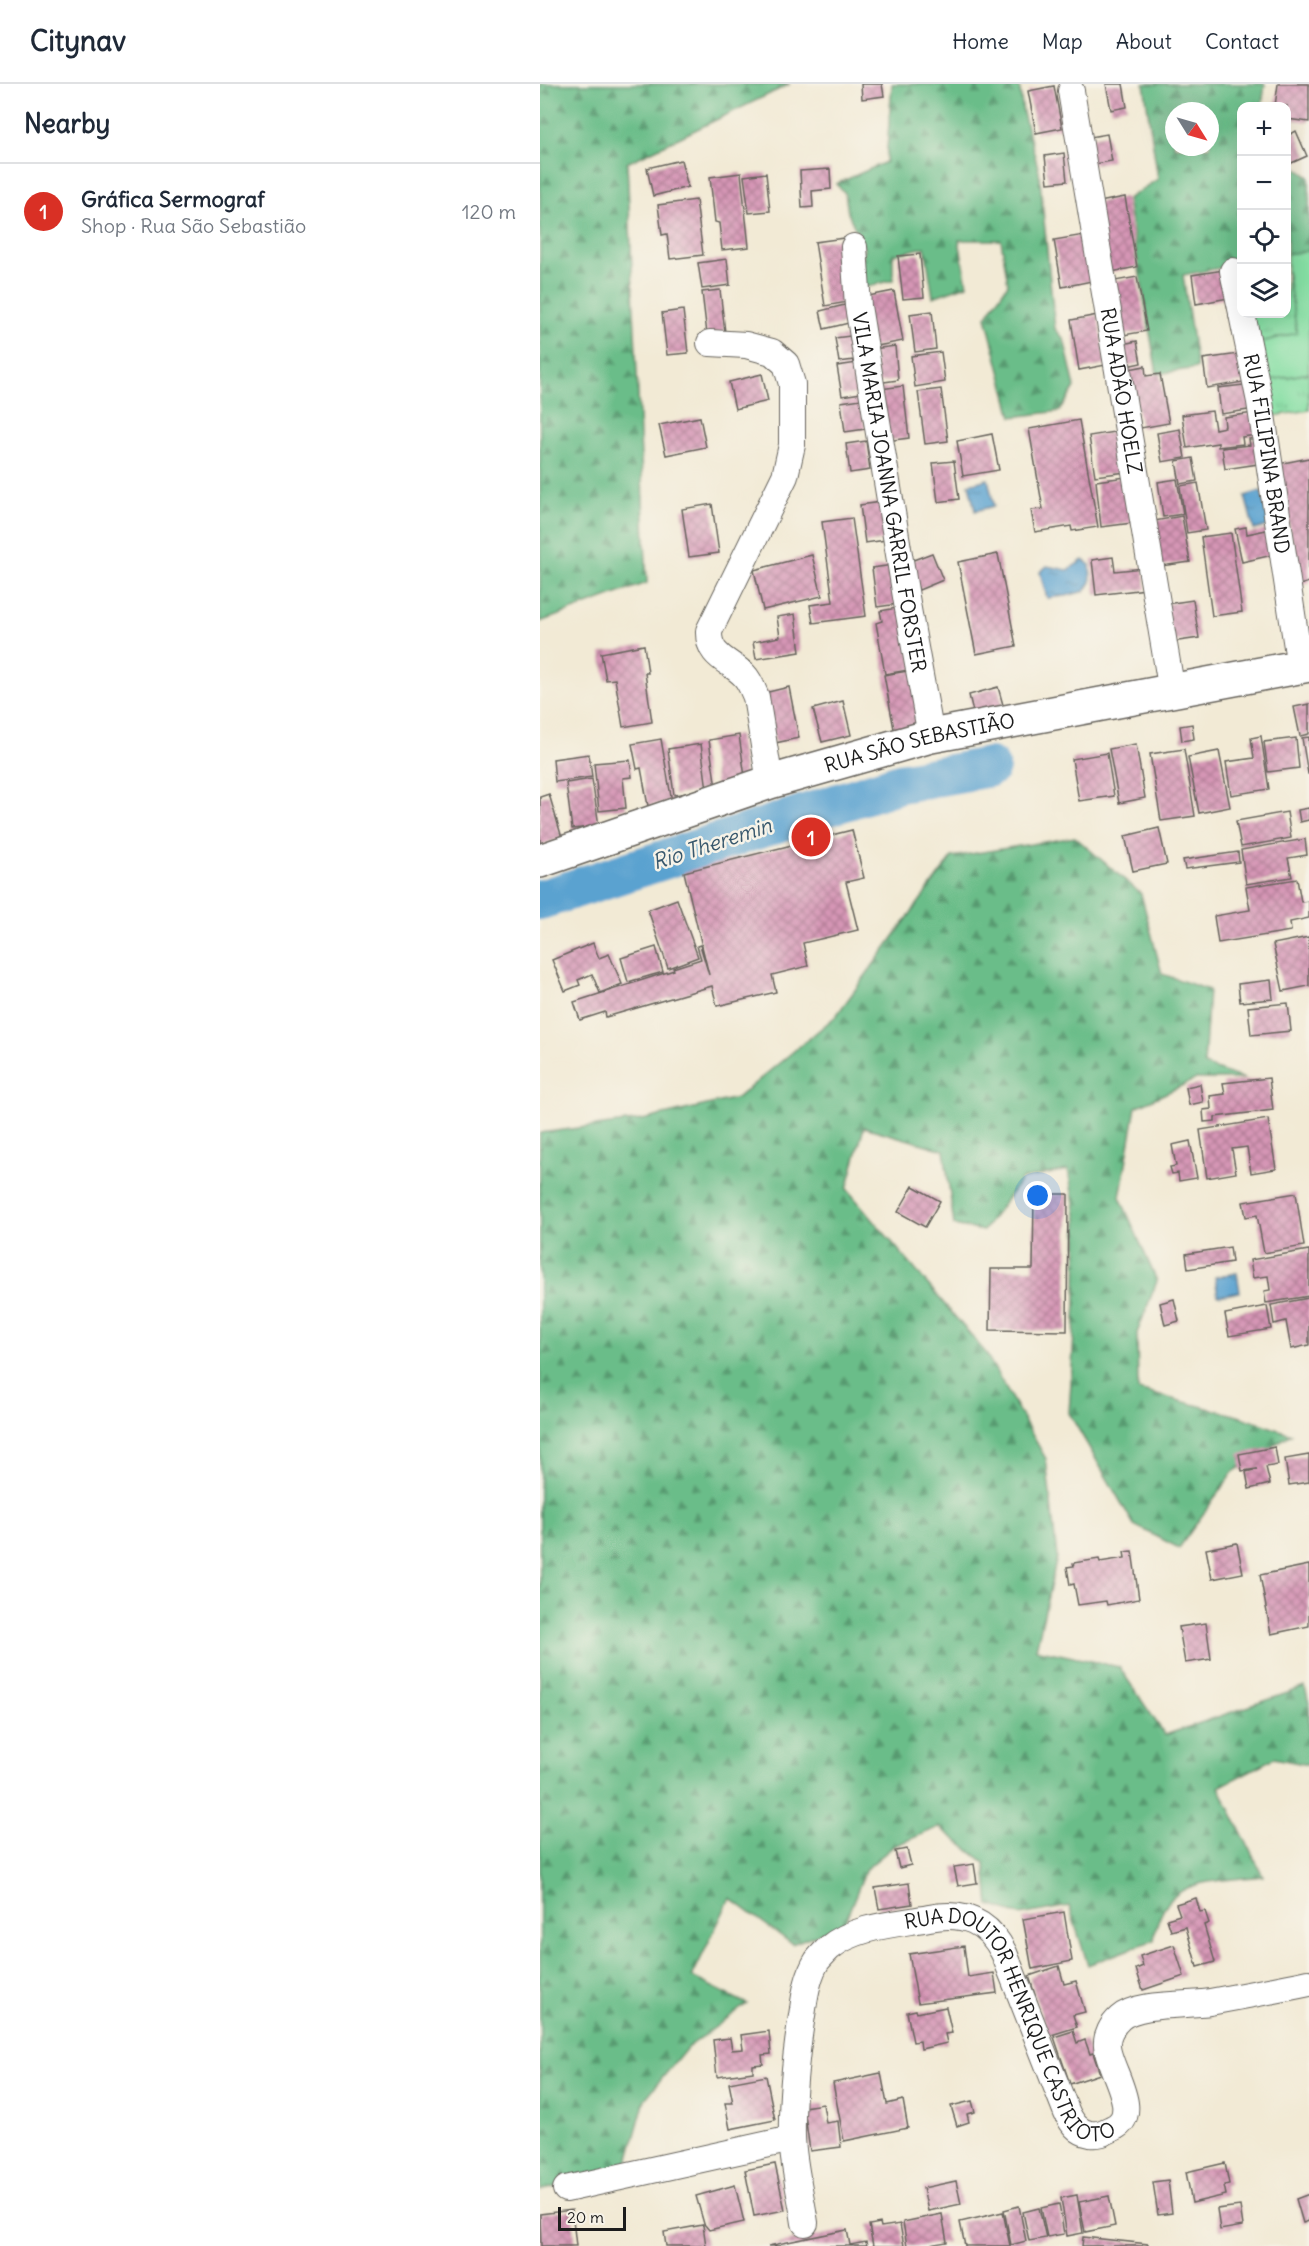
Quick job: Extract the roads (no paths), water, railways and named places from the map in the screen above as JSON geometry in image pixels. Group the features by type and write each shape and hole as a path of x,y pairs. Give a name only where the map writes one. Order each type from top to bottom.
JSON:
{"street":[{"name":"RUA ADÃO HOELZ","path":"1071,91 1172,692"},
{"name":"VILA MARIA JOANNA GARRIL FORSTER","path":"854,247 858,306 931,736"},
{"name":"RUA FILIPINA BRAND","path":"1233,271 1237,290"},
{"name":"RUA FILIPINA BRAND","path":"1243,318 1260,402 1304,666"},
{"path":"710,343 746,345 772,352 786,364 792,384 792,445 785,476 709,631 709,641 713,651 746,677 756,697 770,782"},
{"name":"RUA SÃO SEBASTIÃO","path":"540,861 770,782 931,736 1304,666"},
{"name":"RUA DOUTOR HENRIQUE CASTRIOTO","path":"805,2223 792,2139 794,2059 806,1988 816,1962 830,1947 846,1937 950,1914 967,1918 985,1928 997,1939 1004,1953 1067,2114 1075,2127 1085,2133 1099,2135 1118,2127 1125,2112 1123,2091 1107,2047 1109,2032 1120,2018 1144,2008 1207,2002 1309,1983"},
{"path":"566,2189 792,2139"}],"water":[{"path":"988,479 994,506 975,511 969,484"},
{"path":"1261,491 1271,525 1254,530 1245,496"},
{"path":"1083,560 1090,565 1091,582 1085,591 1047,598 1040,572 1047,566 1068,570"},
{"path":"1237,1273 1240,1292 1218,1296 1215,1277"}],"waterway":[{"name":"Rio Theremin","path":"540,900 900,783 990,767"}],"place":[{"name":"Gráfica Sermograf","path":"811,837"}]}
